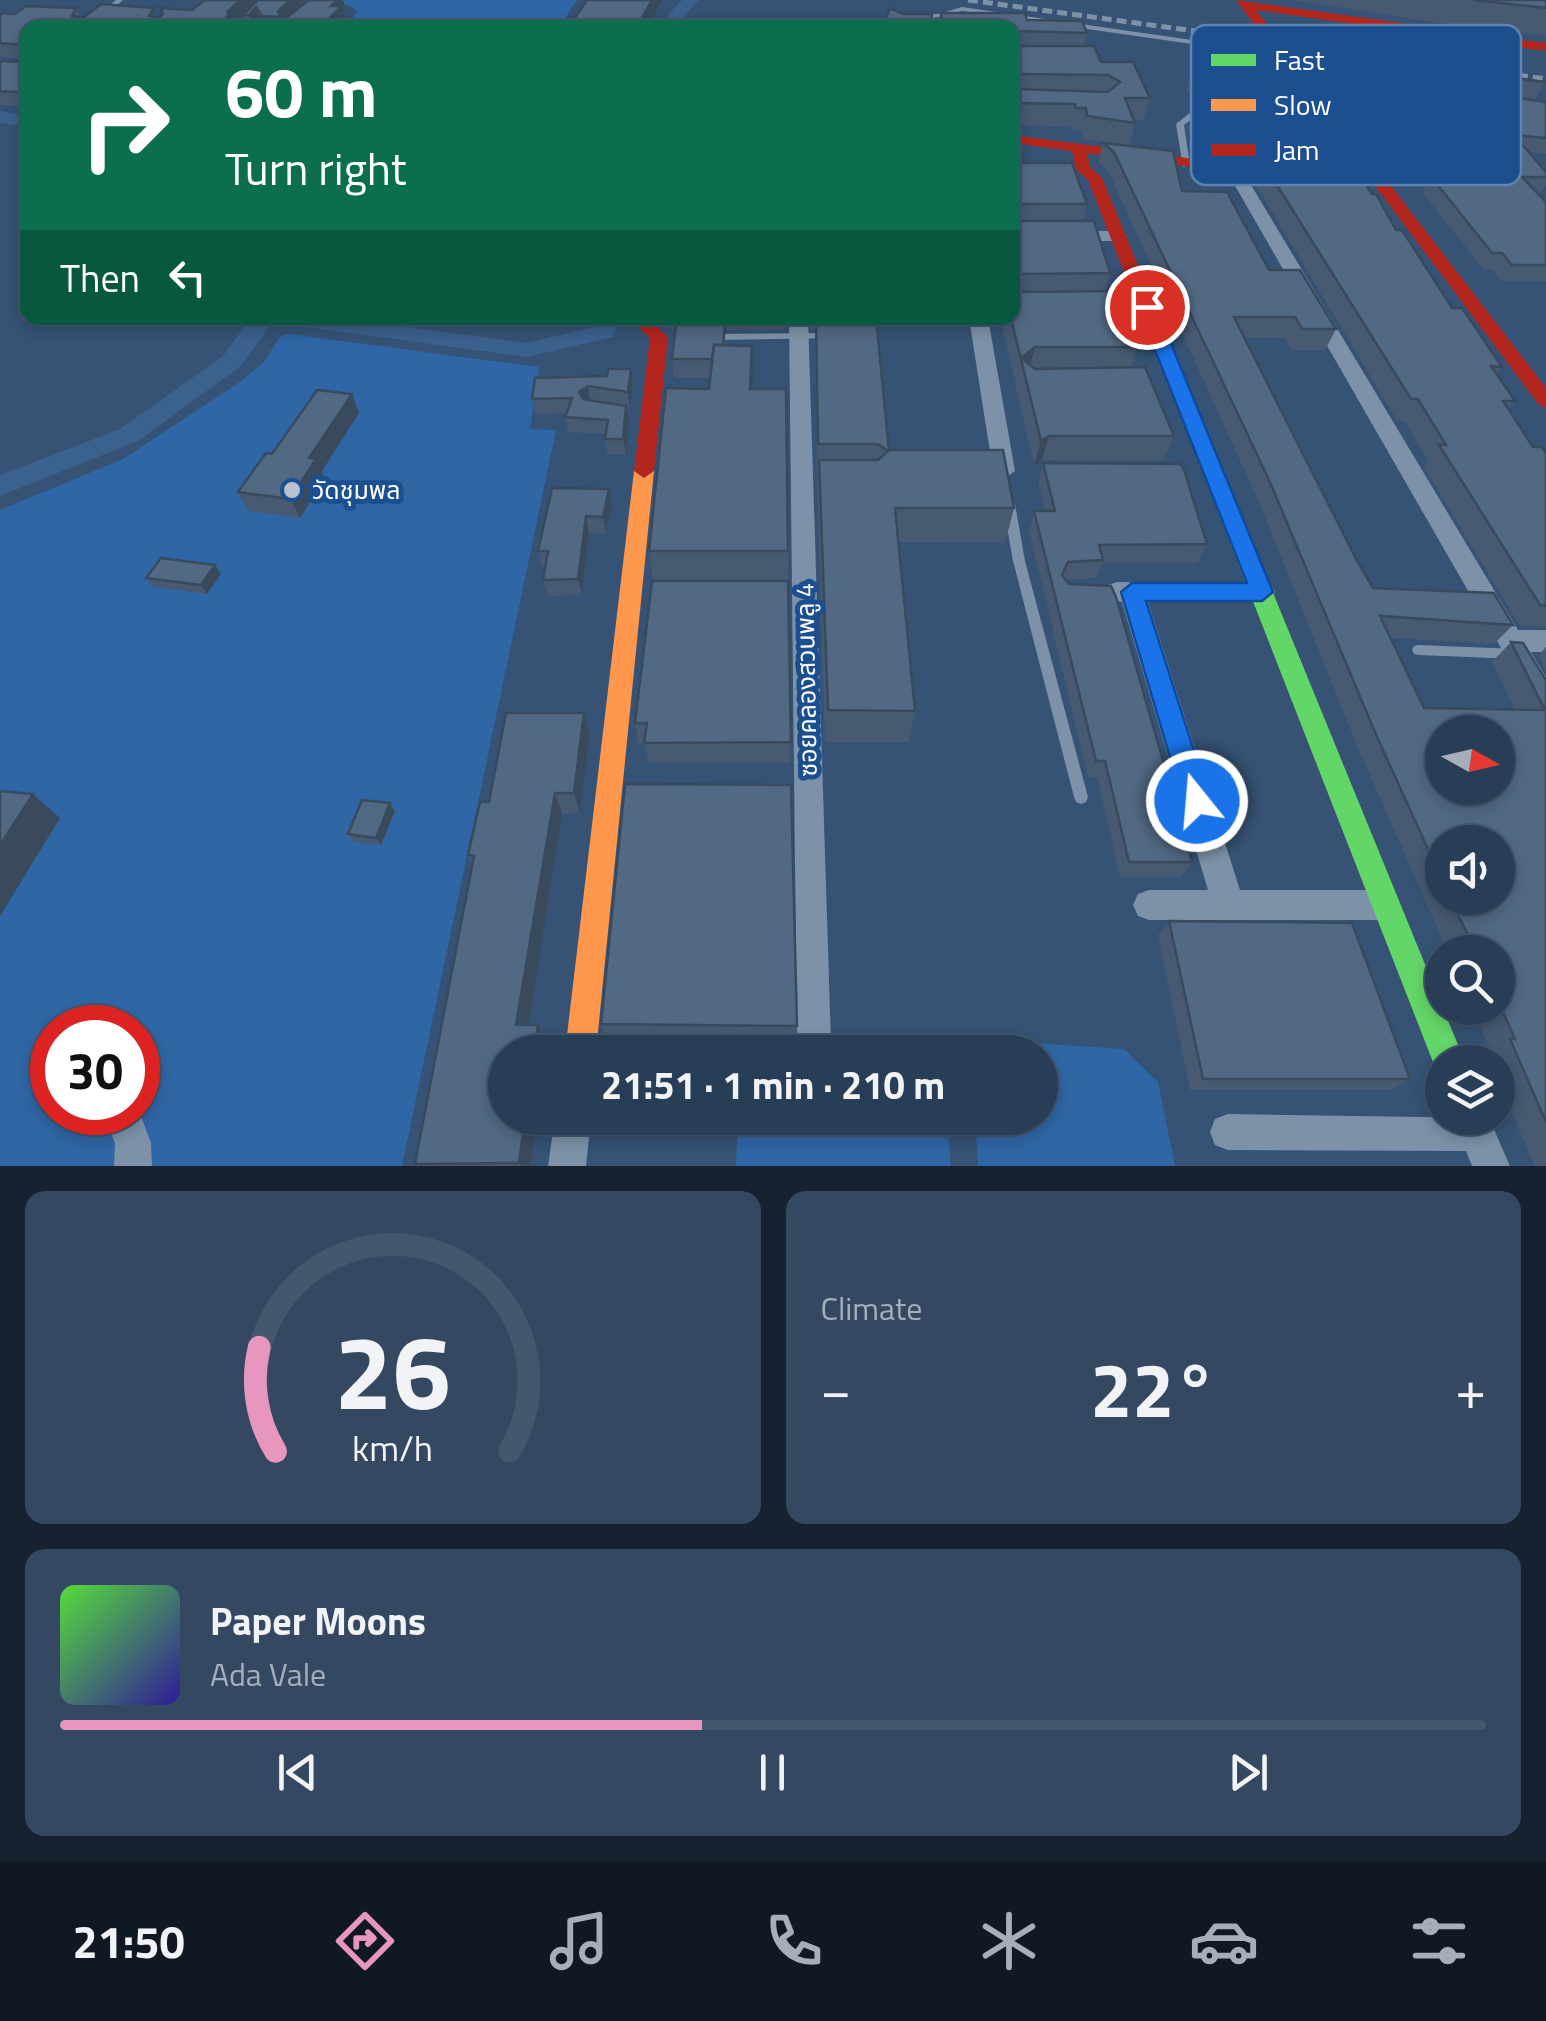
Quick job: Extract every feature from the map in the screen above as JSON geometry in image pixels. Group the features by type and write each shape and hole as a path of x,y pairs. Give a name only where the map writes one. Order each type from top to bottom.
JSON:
{"street":[{"path":"1244,2 1398,25"},
{"path":"1244,2 1261,25"},
{"path":"1521,43 1546,47"},
{"path":"1020,142 1087,166 1137,157 1191,165"},
{"path":"1087,166 1118,236 1138,307 1204,471 1262,592 1441,1045"},
{"path":"1243,185 1546,700"},
{"path":"1373,185 1382,186 1546,401"},
{"path":"1020,236 1118,236"},
{"path":"979,325 995,470"},
{"name":"ซอยคลองสวนพลู 4","path":"798,327 811,487 795,595 799,790 814,1035"},
{"path":"583,1035 619,790 640,595 643,416 662,330"},
{"path":"1087,591 1262,592"},
{"path":"1132,592 1229,906"},
{"path":"1515,648 1546,641"},
{"path":"1150,906 1384,905"},
{"path":"1228,1132 1480,1139"},
{"path":"130,1135 133,1166"},
{"path":"567,1166 571,1135"}],"lane":[{"path":"94,20 120,0"},
{"path":"248,20 270,0"},
{"path":"902,16 938,16 962,9 1191,42"},
{"path":"1186,164 1180,124 1191,116"},
{"path":"699,336 798,327 846,336"},
{"path":"995,470 1080,796"},
{"path":"1420,650 1515,648"}],"shaded area":[{"path":"577,0 564,20 352,20 357,11 349,5 319,3"},
{"path":"289,334 539,367 530,429 556,430 402,1166 0,1166 0,510 123,459 263,363 280,337"},
{"path":"1058,1045 1124,1049 1158,1082 1175,1166 978,1166 976,1135 1058,1135"},
{"path":"737,1135 948,1135 951,1166 736,1166"}],"building":[{"path":"205,0 240,0 223,20 20,20 20,45 0,43 0,13 15,14 26,6 76,8 72,16 83,18 101,4 154,8 149,16 159,18 163,14 161,8 192,10"},
{"path":"258,0 290,0 278,11 280,17 262,16 256,7 249,15 243,15"},
{"path":"309,0 337,0 331,6 342,6 328,20 285,19"},
{"path":"587,0 652,0 641,20 573,20"},
{"path":"1473,0 1546,0 1546,8"},
{"path":"890,8 903,14 932,14 931,20 885,20"},
{"path":"941,13 1025,13 1027,20 1082,21 1087,33 1020,31 1020,20 942,20"},
{"path":"1020,46 1094,46 1101,62 1133,62 1150,98 1125,98 1135,123 1087,116 1086,108 1076,108 1075,104 1020,103 1020,89 1108,92 1120,82 1108,75 1020,74"},
{"path":"0,61 20,62 20,92 0,91"},
{"path":"1521,99 1546,102 1546,138 1521,136"},
{"path":"1103,143 1173,151 1182,191 1227,192 1269,270 1300,270 1336,329 1302,329 1295,317 1234,317 1373,588 1494,593 1513,625 1380,616 1424,708 1545,710 1511,642 1523,643 1546,680 1546,1122 1510,1039 1515,1039 1509,1025 1515,1025 1515,935 1468,935 1458,915 1515,915 1515,825 1425,825 1425,843 1269,480 1114,152"},
{"path":"1521,143 1546,172 1546,177 1522,177 1546,202 1546,265 1512,265 1502,253 1492,253 1438,185 1521,185"},
{"path":"1020,159 1023,163 1072,163 1087,204 1020,204"},
{"path":"1277,185 1366,185 1376,194 1396,230 1402,230 1452,308 1462,308 1502,367 1491,366 1515,401 1503,401 1533,447 1542,447 1546,453 1546,606 1540,605 1439,445 1446,445 1418,399 1411,399"},
{"path":"1020,221 1094,221 1110,273 1020,274"},
{"path":"1117,291 1138,347 1035,347 1021,358 1035,369 1145,367 1174,436 1049,436 1041,441 1013,325 1020,325 1020,292"},
{"path":"676,325 725,325 723,345 714,345 712,359 672,359"},
{"path":"816,325 877,325 889,450 1003,450 1014,508 895,508 915,711 828,710 819,460 878,460 888,451 878,444 818,444"},
{"path":"714,345 752,346 750,389 786,389 788,551 649,551 666,388 709,389"},
{"path":"608,369 631,369 628,392 588,386 579,392 583,399 626,406 623,439 605,439 608,420 565,417 572,398 532,399 535,378 607,376"},
{"path":"317,390 352,394 309,458 316,459 290,499 238,492 266,453 272,454"},
{"path":"1043,463 1180,464 1184,470 1207,544 1099,545 1103,560 1068,562 1062,575 1069,584 1111,586 1116,597 1192,862 1129,862 1105,761 1096,761 1034,511 1055,511"},
{"path":"552,488 609,489 603,517 586,516 578,579 543,580 548,551 538,551"},
{"path":"161,558 215,565 201,585 146,578"},
{"path":"652,581 788,581 791,742 644,743 647,723 635,723"},
{"path":"506,713 584,713 574,793 555,793 516,1025 538,1025 537,1035 488,1035 488,1135 523,1135 519,1163 415,1164 474,856 468,855 480,802 489,802"},
{"path":"625,784 791,785 797,1026 601,1024"},
{"path":"0,791 33,794 0,845"},
{"path":"362,800 390,803 376,838 348,834"},
{"path":"1169,921 1352,923 1410,1079 1203,1079"}],"waterway":[{"path":"674,20 691,0"},
{"path":"0,117 20,121"},
{"path":"0,486 129,435 232,361 258,325"},
{"path":"342,325 526,350 605,332 606,325"}],"railway":[{"path":"968,0 1191,30"},
{"path":"1521,76 1546,79"}],"traffic: fast":[{"path":"1231,517 1442,1045"}],"traffic: slow":[{"path":"582,1035 644,471"}],"traffic: jam":[{"path":"1242,0 1261,25"},
{"path":"1246,5 1389,25"},
{"path":"1521,44 1546,47"},
{"path":"1020,140 1191,163"},
{"path":"1079,148 1083,169 1095,178 1231,517"},
{"path":"1382,185 1546,401"},
{"path":"644,471 659,337 647,325"}],"place":[{"name":"วัดชุมพล","path":"292,490"}],"route":[{"path":"1147,307 1262,592 1132,592 1197,801"}]}
